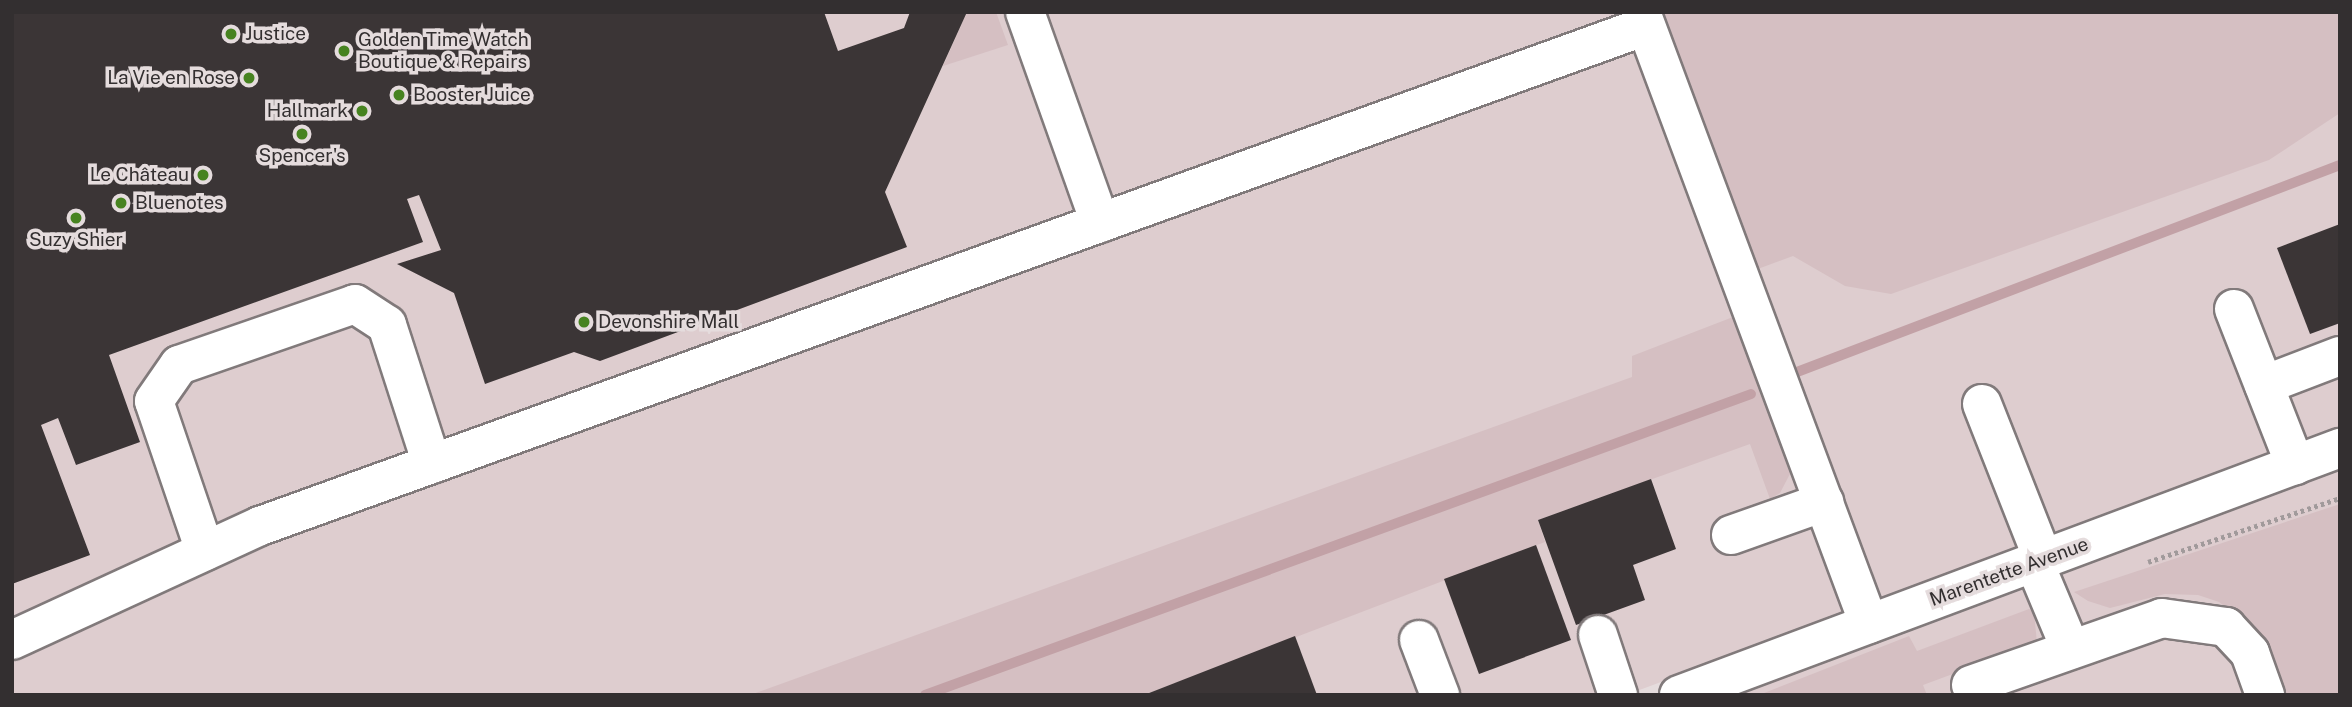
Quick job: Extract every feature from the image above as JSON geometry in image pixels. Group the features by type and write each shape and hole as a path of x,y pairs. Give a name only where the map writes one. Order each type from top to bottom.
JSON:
{"street":[{"path":"1024,12 1100,223"},
{"path":"12,640 260,526 1100,223 1644,19 1869,624"},
{"path":"205,551 154,401 179,365 355,304 387,325 432,464"},
{"path":"2234,309 2295,465"},
{"path":"2264,385 2340,356"},
{"path":"1982,404 2071,649"},
{"name":"Marentette Avenue","path":"1679,695 2340,449"},
{"path":"1731,535 1824,502"},
{"path":"1971,685 2162,618 2227,626 2250,653 2265,695"},
{"path":"1598,635 1618,695"},
{"path":"1419,640 1440,695"}],"path":[{"path":"2144,563 2340,499"}],"shaded area":[{"path":"12,12 2340,12 2340,429 1626,695 12,695"},
{"path":"967,12 996,12 1008,45 943,66"},
{"path":"1659,12 2340,12 2340,113 2269,160 1891,294 1845,286 1793,256 1755,270"},
{"path":"1733,317 1792,470 1780,493 1770,499 1750,444 1538,520 1545,542 1144,695 750,695 1632,377 1632,356"},
{"path":"2340,468 2340,695 1721,695"},
{"path":"2340,504 2340,695 2278,695 2243,621 2219,602 2198,595 2165,594 2110,608 2088,601 2074,592"},
{"path":"2029,609 2034,612 2037,643 1923,685 1927,695 1759,695 1909,636 1917,651"}],"building":[{"name":"Devonshire Mall","path":"12,12 824,12 838,51 904,28 910,12 967,12 885,192 907,247 600,361 574,352 485,384 454,293 397,264 441,250 419,195 407,199 423,242 109,355 140,442 76,465 58,418 41,425 90,555 12,584"},
{"path":"2340,224 2340,323 2310,334 2277,248"},
{"path":"1651,479 1676,549 1633,565 1645,600 1576,625 1538,520"},
{"path":"1536,545 1571,640 1479,674 1444,579"},
{"path":"1295,636 1317,695 1144,695"}],"waterway":[{"path":"1797,372 2340,165"},
{"path":"925,695 1751,394"}],"place":[{"name":"Justice","path":"231,34"},
{"name":"Golden Time Watch Boutique & Repairs","path":"344,51"},
{"name":"La Vie en Rose","path":"249,78"},
{"name":"Booster Juice","path":"399,95"},
{"name":"Hallmark","path":"362,111"},
{"name":"Spencer's","path":"302,134"},
{"name":"Le Château","path":"203,175"},
{"name":"Bluenotes","path":"121,203"},
{"name":"Suzy Shier","path":"76,218"},
{"name":"Devonshire Mall","path":"584,322"}]}
